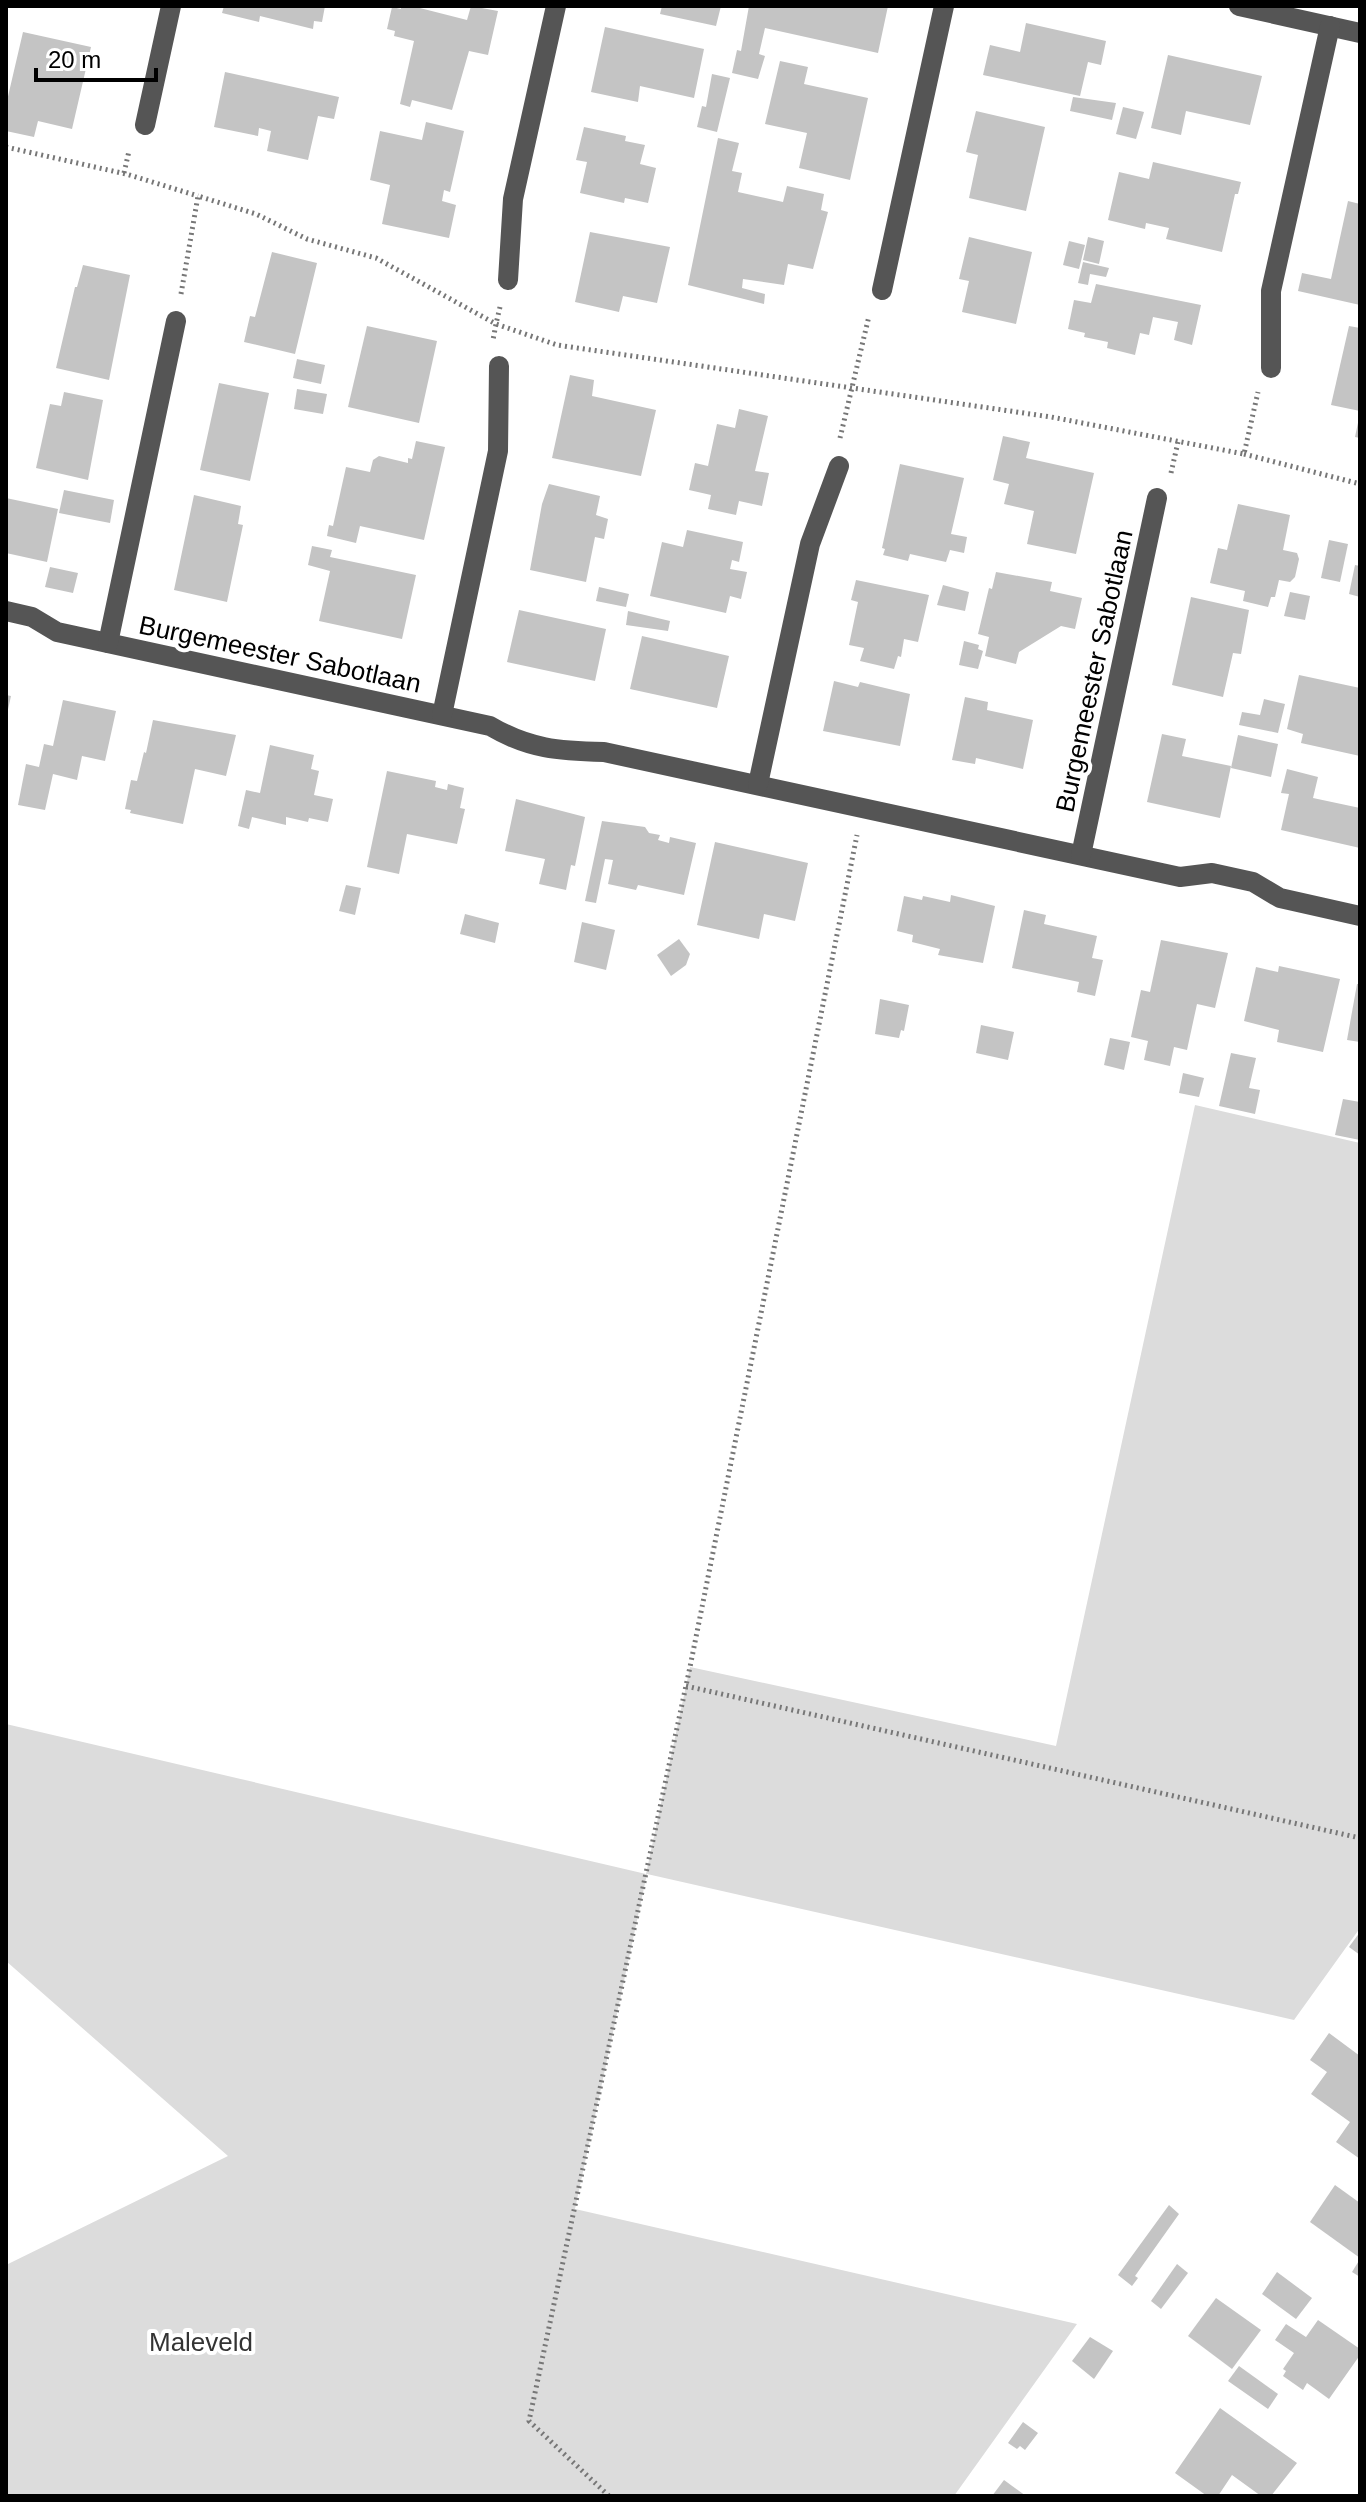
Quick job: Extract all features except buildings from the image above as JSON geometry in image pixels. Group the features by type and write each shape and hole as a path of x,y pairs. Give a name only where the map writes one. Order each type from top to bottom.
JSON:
{"street":[{"path":"145,125 171,6"},
{"path":"508,280 513,199 556,6"},
{"path":"882,290 944,6"},
{"path":"1239,6 1360,33"},
{"path":"1271,368 1271,291 1330,26"},
{"name":"Burgemeester Sabotlaan","path":"108,643 176,321"},
{"name":"Burgemeester Sabotlaan","path":"442,715 498,451 499,366"},
{"path":"758,784 810,544 839,466"},
{"name":"Burgemeester Sabotlaan","path":"1081,855 1157,498"},
{"name":"Burgemeester Sabotlaan","path":"6,611 32,617 57,632 490,726 516,741 565,751 604,752 1180,877 1212,873 1253,882 1280,898 1360,916"}],"path":[{"path":"6,147 124,173 256,214 307,239 376,258 496,324 557,345 1051,417 1244,454 1360,484"},
{"path":"176,321 198,196"},
{"path":"499,366 487,364 504,286 508,280"},
{"path":"839,466 835,462 874,292 882,290"},
{"path":"1244,454 1262,373 1271,368"},
{"path":"609,2496 529,2421 686,1686 863,807"},
{"path":"686,1686 1360,1838"}],"green space":[{"name":"Maleveld","path":"1195,1105 1360,1143 1360,1928 1294,2020 647,1874 575,2209 1077,2324 954,2496 6,2496 6,2265 228,2156 6,1961 6,1724 646,1874 690,1667 1056,1746"}]}
